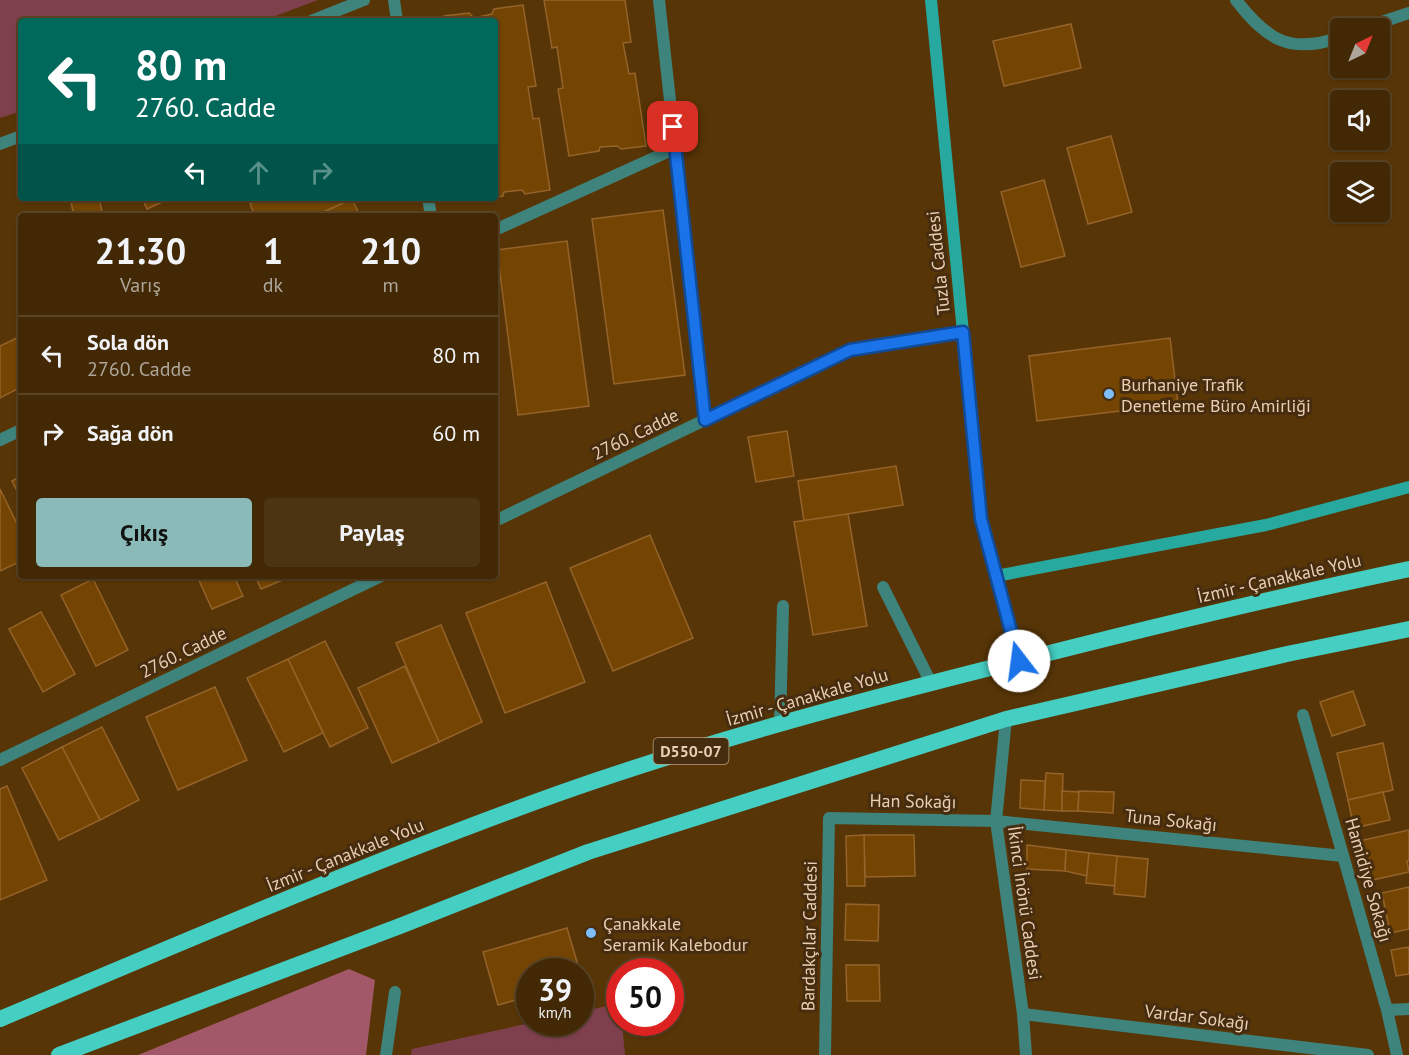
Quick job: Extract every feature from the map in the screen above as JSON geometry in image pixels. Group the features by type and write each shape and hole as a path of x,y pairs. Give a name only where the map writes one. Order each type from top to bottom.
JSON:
{"highway":[{"name":"İzmir - Çanakkale Yolu","path":"0,1019 350,873 549,798 669,757 931,682 1250,603 1409,569"},
{"path":"59,1055 400,927 588,852 1006,719 1287,654 1409,629"}],"main road":[{"name":"Tuzla Caddesi","path":"931,0 981,519 1019,661"},
{"path":"996,576 1266,525 1409,487"}],"street":[{"path":"319,18 364,0"},
{"path":"394,0 397,18"},
{"path":"659,0 705,420"},
{"path":"1236,0 1261,29 1284,42 1313,45 1330,40"},
{"path":"1390,19 1409,13"},
{"path":"0,144 18,137"},
{"path":"498,229 676,148"},
{"name":"2760. Cadde","path":"498,520 850,350 963,332"},
{"path":"0,440 18,431"},
{"name":"2760. Cadde","path":"0,760 375,579"},
{"path":"883,587 931,682"},
{"path":"780,724 783,606"},
{"name":"Hamidiye Sokağı","path":"1303,715 1388,1010 1397,1055"},
{"name":"İkinci İnönü Caddesi","path":"1006,719 996,821 1023,1014 1026,1055"},
{"name":"Han Sokağı","path":"829,818 996,821"},
{"name":"Bardakçılar Caddesi","path":"825,1055 829,818"},
{"name":"Tuna Sokağı","path":"996,821 1343,856"},
{"path":"386,1055 395,992"},
{"path":"1388,1010 1409,1009"},
{"name":"Vardar Sokağı","path":"1023,1014 1368,1055"}],"shaded area":[{"path":"0,0 318,0 270,18 18,18 18,112 0,118"},
{"path":"349,969 375,980 366,1055 138,1055"},
{"path":"606,1006 606,1036 623,1036 625,1055 411,1055 412,1049 516,1026 516,1036 594,1036 594,1009"}],"building":[{"path":"544,0 625,0 631,42 623,43 629,74 635,73 646,146 621,149 617,146 600,147 599,151 569,156 558,89 563,88 557,47 552,48"},
{"path":"523,5 536,86 528,87 533,119 539,118 550,190 525,194 522,190 504,192 503,196 498,197 498,18 474,18 492,14 494,9"},
{"path":"469,13 474,18 444,18 444,16"},
{"path":"1071,24 1081,68 1004,86 993,41"},
{"path":"1111,136 1132,212 1088,224 1067,148"},
{"path":"1044,180 1065,256 1021,267 1001,192"},
{"path":"71,201 100,201 102,213 73,213"},
{"path":"143,201 164,201 147,209"},
{"path":"256,201 348,201 322,213 254,213 250,204"},
{"path":"348,201 353,201 359,213 322,213"},
{"path":"663,210 685,375 614,384 592,219"},
{"path":"567,241 589,406 518,415 498,250"},
{"path":"18,337 18,389 0,398 0,346"},
{"path":"1170,338 1178,404 1037,421 1029,356"},
{"path":"787,431 794,476 756,482 748,437"},
{"path":"896,466 903,505 804,521 798,481"},
{"path":"18,478 18,493 12,481"},
{"path":"0,489 18,526 18,562 0,571"},
{"path":"848,514 867,626 813,635 794,522"},
{"path":"650,535 693,638 613,671 570,568"},
{"path":"93,579 128,650 96,666 61,595"},
{"path":"198,579 235,579 243,596 212,609"},
{"path":"256,579 285,579 261,589"},
{"path":"546,582 585,682 505,713 466,613"},
{"path":"41,612 75,674 43,692 9,629"},
{"path":"441,625 482,722 439,742 396,643"},
{"path":"325,641 368,728 330,747 288,659"},
{"path":"288,659 323,733 284,752 247,678"},
{"path":"405,666 439,742 392,763 358,688"},
{"path":"215,687 247,760 178,790 146,717"},
{"path":"1353,691 1365,725 1332,736 1320,702"},
{"path":"102,727 139,800 100,820 62,747"},
{"path":"1383,743 1393,790 1348,800 1337,753"},
{"path":"62,747 100,820 59,840 22,768"},
{"path":"1046,773 1063,774 1062,811 1044,810"},
{"path":"1021,780 1045,781 1044,810 1020,808"},
{"path":"7,786 47,880 0,900 0,789"},
{"path":"1062,791 1079,792 1078,811 1062,811"},
{"path":"1079,791 1114,792 1113,813 1078,811"},
{"path":"1383,792 1390,820 1354,828 1348,800"},
{"path":"1409,830 1409,861 1407,861 1409,872 1368,881 1359,841"},
{"path":"864,835 914,835 915,876 865,877"},
{"path":"864,835 865,886 847,886 846,836"},
{"path":"1027,845 1066,850 1065,871 1027,869"},
{"path":"1066,850 1089,853 1087,876 1065,871"},
{"path":"1089,853 1117,856 1115,886 1086,883"},
{"path":"1117,856 1148,859 1145,897 1114,894"},
{"path":"1409,887 1409,929 1390,933 1382,893"},
{"path":"846,904 879,905 878,941 845,940"},
{"path":"567,928 576,958 516,958 516,1000 498,1005 483,952"},
{"path":"1409,947 1409,974 1396,976 1391,950"},
{"path":"846,965 879,965 880,1001 847,1001"}],"place":[{"name":"Burhaniye Trafik Denetleme Büro Amirliği","path":"1109,394"},
{"name":"Çanakkale Seramik Kalebodur","path":"591,933"}],"route":[{"path":"673,127 705,420 850,350 963,332 981,519 1019,661"}]}
